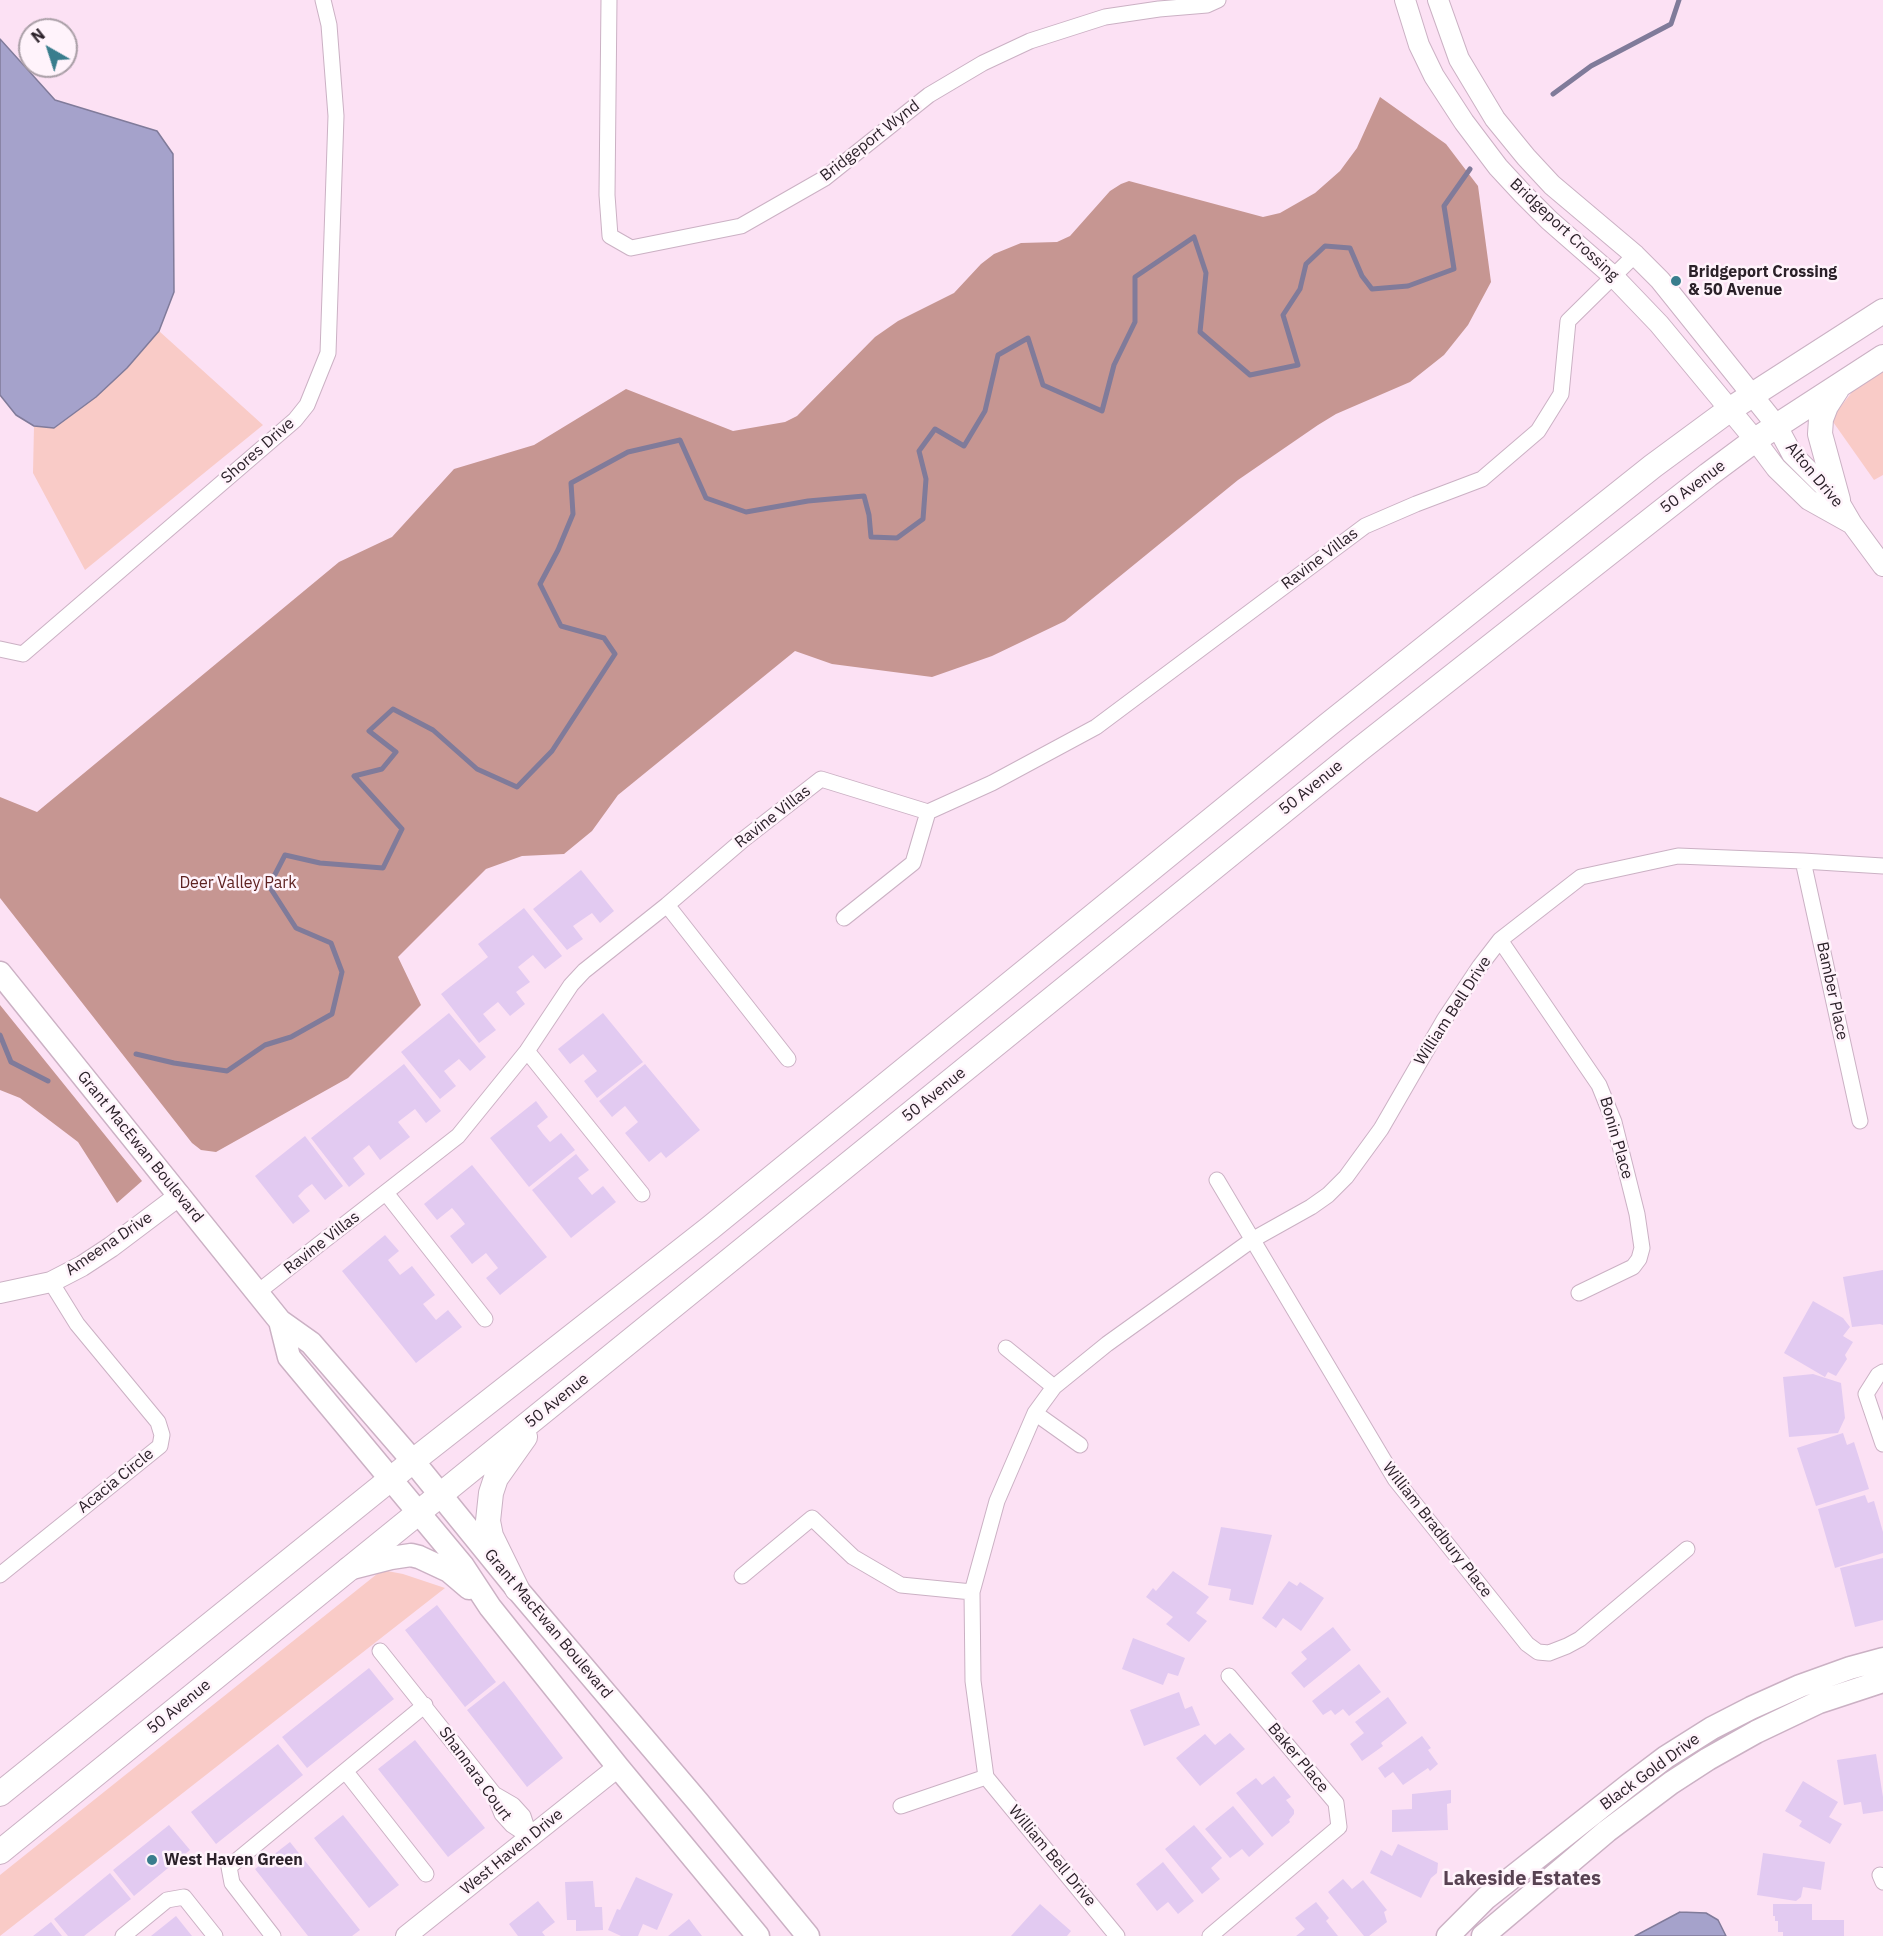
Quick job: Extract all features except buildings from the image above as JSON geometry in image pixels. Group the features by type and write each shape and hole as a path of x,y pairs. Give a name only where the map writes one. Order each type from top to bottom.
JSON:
{"main road":[{"path":"0,1794 413,1461 710,1228 1499,588 1653,466 1729,410 1883,310"},
{"name":"50 Avenue","path":"0,1852 1360,749 1707,475 1755,440 1883,357"},
{"path":"1838,500 1820,434 1821,419 1826,406 1840,385"},
{"name":"Grant MacEwan Boulevard","path":"0,973 280,1320 311,1343 413,1461 517,1589 698,1802 808,1936"},
{"name":"Grant MacEwan Boulevard","path":"280,1320 289,1357 463,1566 490,1607 618,1767 758,1936"},
{"path":"517,1589 491,1536 488,1521 491,1493 504,1465 547,1408"},
{"path":"346,1570 391,1558 419,1557 449,1571 490,1607"},
{"name":"Black Gold Drive","path":"1448,1936 1486,1898 1629,1785 1694,1740 1751,1708 1800,1686 1883,1659"},
{"name":"Black Gold Drive","path":"1483,1936 1607,1831 1671,1783 1708,1759 1756,1732 1819,1702 1883,1681"}],"street":[{"name":"Shores Drive","path":"0,649 23,654 295,420 307,405 328,353 336,116 329,25 323,0"},
{"name":"Bridgeport Wynd","path":"609,0 607,195 610,236 631,248 741,226 825,178 929,94 983,63 1030,41 1105,17 1207,5 1218,0"},
{"name":"Bridgeport Crossing","path":"1405,0 1419,45 1434,76 1464,122 1498,167 1549,220 1613,276 1659,324 1755,440"},
{"name":"Bridgeport Crossing","path":"1438,0 1459,59 1495,119 1552,185 1635,255 1660,280 1776,426"},
{"name":"Ravine Villas","path":"258,1292 458,1136 527,1051 565,993 584,971 667,905 744,839 821,779 928,812 992,783 1096,726 1365,526 1416,504 1482,480 1538,431 1561,394 1568,321 1635,255"},
{"name":"Alton Drive","path":"1776,426 1792,453 1838,500 1852,524 1883,566"},
{"name":"Alton Drive","path":"1755,440 1776,468 1809,500 1852,524"},
{"path":"844,918 913,863 928,812"},
{"name":"William Bell Drive","path":"1117,1936 986,1777 973,1681 972,1592 997,1501 1035,1413 1054,1387 1107,1344 1252,1240 1328,1195 1346,1177 1381,1129 1463,989 1500,940 1581,877 1678,856 1883,866"},
{"name":"Bamber Place","path":"1803,861 1860,1121"},
{"path":"667,905 788,1059"},
{"name":"Bonin Place","path":"1500,940 1599,1085 1614,1122 1637,1214 1642,1248 1639,1259 1633,1267 1579,1293"},
{"path":"527,1051 642,1194"},
{"path":"1217,1180 1252,1240"},
{"path":"386,1193 485,1319"},
{"name":"Ameena Drive","path":"0,1293 51,1282 111,1247 180,1195"},
{"name":"William Bradbury Place","path":"1252,1240 1395,1479 1527,1644 1538,1652 1549,1653 1580,1639 1687,1549"},
{"name":"Acacia Circle","path":"0,1575 160,1446 162,1435 158,1422 77,1324 51,1282"},
{"path":"1006,1348 1054,1387"},
{"path":"1883,1372 1878,1375 1866,1394 1883,1444"},
{"path":"1035,1413 1080,1444"},
{"path":"742,1576 812,1518 853,1557 901,1585 972,1592"},
{"name":"Shannara Court","path":"380,1651 494,1794 513,1805 523,1816 530,1837"},
{"name":"Baker Place","path":"1210,1936 1339,1827 1336,1803 1229,1676"},
{"path":"273,1936 232,1883 230,1867 425,1705"},
{"name":"West Haven Drive","path":"406,1936 618,1767"},
{"path":"346,1772 426,1874"},
{"path":"901,1806 986,1777"},
{"path":"123,1936 167,1900 184,1897 215,1936"}],"shaded area":[{"path":"0,39 18,59 18,78 35,78 55,100 157,131 173,154 174,292 159,331 127,368 96,397 54,428 34,426 16,415 0,395"},
{"path":"159,331 263,425 85,570 33,473 34,426 55,428 96,397 127,368"},
{"path":"1883,370 1883,475 1874,480 1831,419 1859,383"},
{"path":"382,1570 403,1574 445,1588 0,1936 0,1875"},
{"path":"1680,1912 1706,1913 1718,1920 1726,1936 1635,1936"}],"green space":[{"name":"Deer Valley Park","path":"1380,97 1446,144 1478,186 1491,282 1468,325 1444,355 1410,382 1336,414 1318,425 1238,480 1065,621 992,656 932,677 832,664 795,651 618,795 592,831 564,854 522,856 486,869 398,957 421,1005 348,1078 216,1152 201,1150 192,1143 0,898 0,797 37,812 339,562 392,537 454,469 534,445 626,389 733,431 785,422 797,416 875,337 898,321 954,293 981,264 994,254 1021,243 1057,242 1070,236 1110,191 1121,184 1129,181 1263,217 1280,213 1315,193 1340,171 1357,148"},
{"path":"0,1005 142,1181 117,1203 78,1142 20,1098 0,1090"}],"waterway":[{"path":"1553,94 1591,66 1671,24 1679,0"},
{"path":"136,1054 174,1063 227,1071 265,1045 291,1037 332,1014 342,972 331,943 296,928 269,886 285,855 320,863 383,868 402,829 354,776 382,769 396,752 369,731 393,709 433,730 477,769 517,787 552,751 615,654 604,638 561,626 540,584 573,514 571,483 628,452 680,440 706,498 746,512 808,501 864,496 871,537 897,538 923,519 926,479 919,451 935,429 964,446 985,411 998,355 1028,338 1043,385 1102,411 1114,365 1135,322 1135,277 1194,237 1206,273 1200,332 1250,375 1298,365 1283,315 1300,289 1306,264 1325,246 1350,248 1362,276 1372,289 1408,286 1454,269 1444,206 1470,169"},
{"path":"0,1035 11,1062 48,1081"}],"place":[{"name":"Bridgeport Crossing & 50 Avenue","path":"1676,281"},
{"name":"West Haven Green","path":"152,1860"}],"district":[{"name":"Lakeside Estates","path":"1522,1879"}]}
